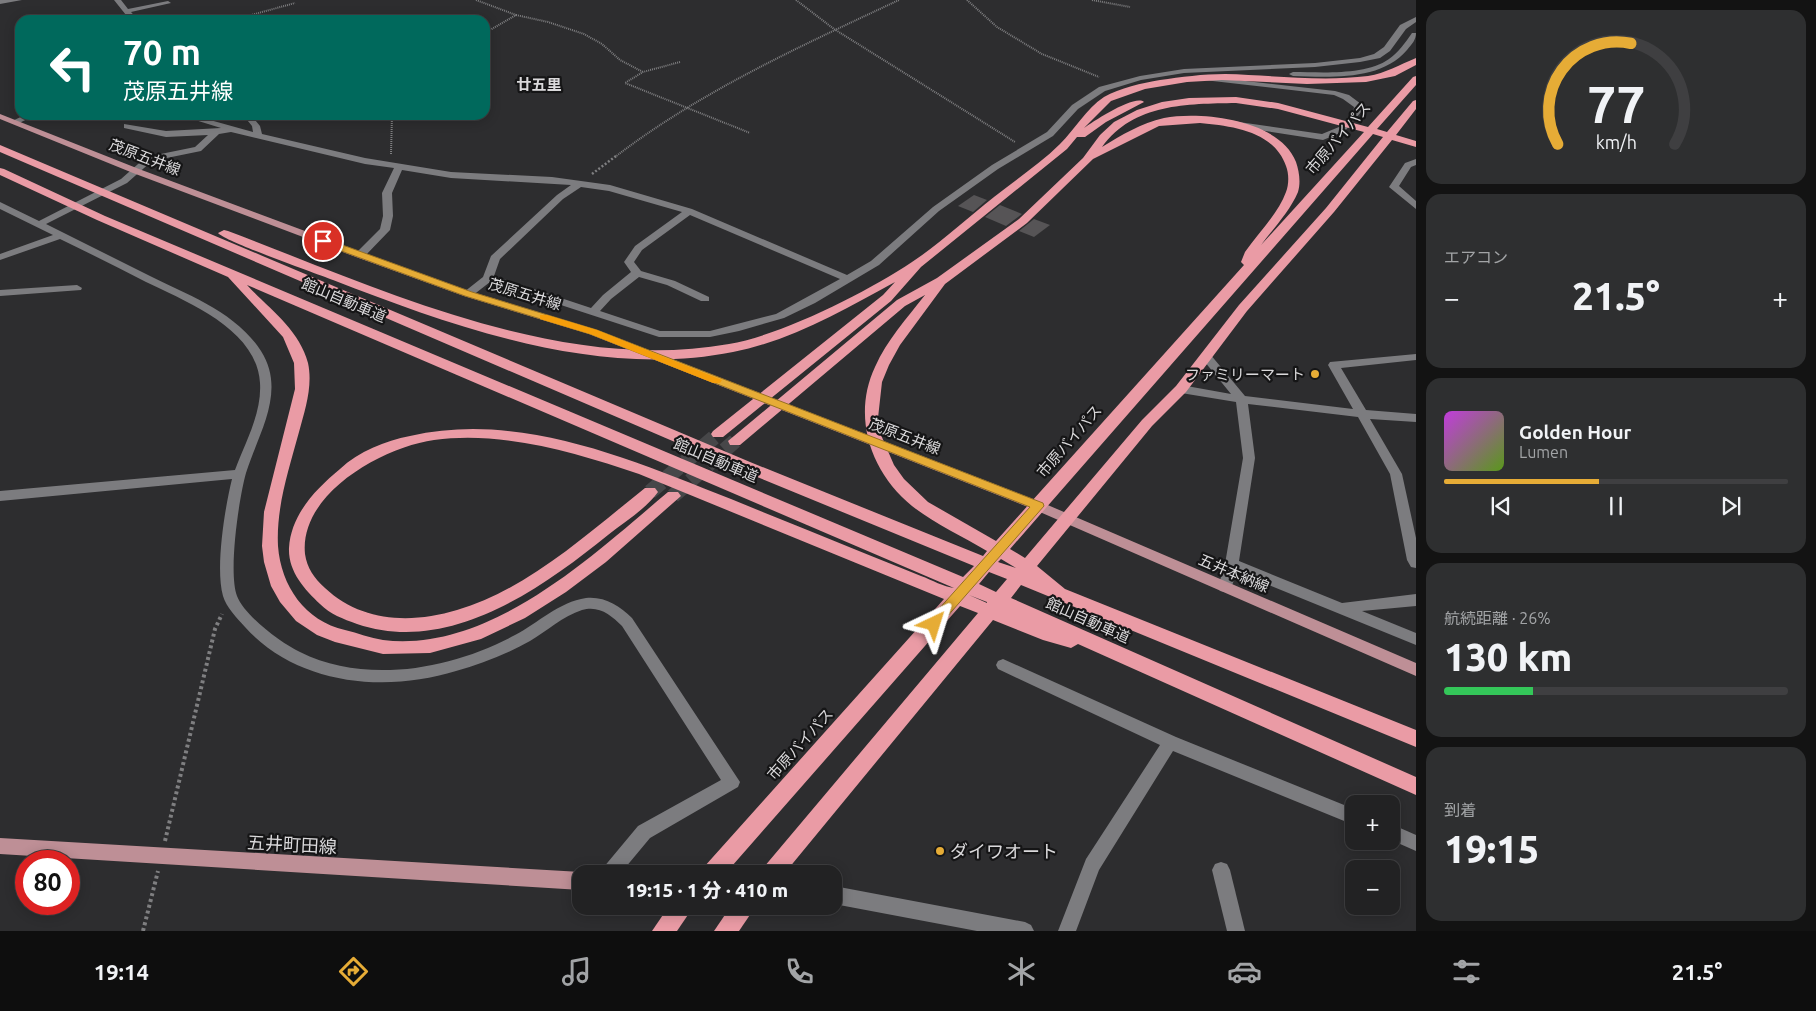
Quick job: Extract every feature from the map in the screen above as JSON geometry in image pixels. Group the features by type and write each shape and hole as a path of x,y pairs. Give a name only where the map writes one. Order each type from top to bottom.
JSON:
{"highway":[{"path":"1063,147 1098,107 1120,93 1157,83 1204,78 1308,81 1366,79 1392,74 1416,61"},
{"name":"市原バイパス","path":"719,865 1416,79"},
{"path":"735,441 797,380 887,298 917,264 1063,147 1120,110 1145,100 1169,96 1238,94 1319,112 1416,137"},
{"path":"718,434 797,380 901,303 941,281 1022,221 1087,160 1104,137 1118,124 1140,112 1162,105 1189,101 1236,100 1319,112 1416,144"},
{"path":"779,865 1068,520 1147,422 1181,389 1242,308 1330,210 1416,103"},
{"path":"1087,160 1143,129 1164,122 1196,119 1225,122 1256,131 1269,138 1288,155 1292,163 1294,178 1292,192 1251,252 1244,273"},
{"path":"1396,129 1416,119"},
{"name":"館山自動車道","path":"0,148 745,466 1067,599 1416,739"},
{"name":"館山自動車道","path":"0,171 101,218 230,271 729,486 933,570 1416,786"},
{"path":"125,201 168,212 428,309 526,337 595,351 652,354 701,352 730,348 769,337 842,304 917,264"},
{"path":"230,271 238,285 284,328 301,362 303,377 301,398 271,519 272,561 277,579 286,599 309,622 327,633 344,639 386,647 435,645 482,632 531,607 562,588 673,496"},
{"path":"941,281 882,365 871,396 869,410 873,436 886,465 912,496 933,512 1041,576 1067,599"},
{"path":"650,492 533,582 476,611 424,624 402,626 377,623 338,609 320,597 300,566 297,550 299,533 306,516 330,484 360,462 405,442 439,435 465,433 510,435 594,452 644,470 703,496 905,575 1049,635 1129,658"},
{"path":"663,931 676,915"},
{"path":"725,931 738,915"}],"main road":[{"name":"茂原五井線","path":"0,116 136,171 360,255 468,294 593,332 1038,506"},
{"name":"五井本納線","path":"1038,506 1416,670"},
{"name":"五井町田線","path":"0,846 572,881"}],"street":[{"path":"0,2 19,0"},
{"path":"117,0 131,15"},
{"path":"128,11 168,3"},
{"path":"488,278 593,314 659,334 710,334 780,316 811,301 875,263 936,209 995,166 1050,134 1075,107 1102,89 1140,78 1184,71 1338,64 1377,56 1387,49 1403,27 1416,19"},
{"path":"1243,69 1318,75 1374,68 1389,63 1399,55 1415,35"},
{"path":"1204,78 1335,93 1346,97 1358,106 1357,112 1342,129 1323,137 1225,122"},
{"path":"14,122 19,120"},
{"path":"201,120 258,135 393,165 452,174 552,180 610,188 689,211 848,279"},
{"path":"251,120 256,126 258,135"},
{"path":"127,126 166,134 216,132 231,128"},
{"path":"40,224 124,181 154,157 198,149 216,132"},
{"path":"1416,162 1408,165 1394,187 1416,206"},
{"path":"360,255 385,230 388,216 387,193 393,165"},
{"path":"468,294 488,278 495,258 560,197 579,184"},
{"path":"0,205 212,311 236,329 258,356 264,371 263,405 259,426 240,474 227,558 230,598 264,637 290,653 319,666 355,676 395,676 432,673 486,655 582,605 602,604 615,610 627,622 732,782 644,832 616,865"},
{"path":"689,211 638,248 629,262 637,273 670,283 705,299"},
{"path":"0,256 62,235"},
{"path":"593,314 607,297 637,273"},
{"path":"0,293 77,288"},
{"path":"1206,356 1242,400 1249,458 1232,564 1225,587"},
{"path":"1416,357 1334,365 1396,474 1416,563"},
{"path":"1181,389 1242,400 1363,415 1416,418"},
{"path":"0,496 240,474"},
{"path":"1232,564 1344,608 1416,639"},
{"path":"1344,608 1416,600"},
{"path":"1003,666 1170,742 1345,813"},
{"path":"1067,931 1092,866 1170,742"},
{"path":"1400,836 1416,843"},
{"path":"1221,870 1236,931"},
{"path":"842,897 985,928 1025,931"}],"path":[{"path":"476,0 516,15 528,16 588,36 604,45 622,62 636,65 643,72"},
{"path":"796,0 834,30 1006,138 1027,148"},
{"path":"579,184 632,142 688,107 834,30 899,0"},
{"path":"967,0 997,26 1042,54 1117,85"},
{"path":"1092,0 1130,7"},
{"path":"251,15 295,3"},
{"path":"490,29 516,15"},
{"path":"680,62 643,72 625,82 750,133"},
{"path":"392,120 391,151 393,165"},
{"path":"143,931 215,628 230,598"}],"building":[{"path":"974,195 987,200 973,212 958,206"},
{"path":"1000,205 1022,214 1006,226 985,217"},
{"path":"1034,219 1050,225 1034,237 1019,231"}],"tunnel":[{"path":"650,492 718,434"},
{"path":"673,496 735,441"}],"slow traffic":[{"path":"543,317 593,332 716,380"}],"place":[{"name":"ファミリーマート","path":"1315,374"},
{"name":"ダイワオート","path":"940,851"}],"district":[{"name":"廿五里","path":"539,84"}],"route":[{"path":"323,241 468,294 593,332 1038,506 934,624"}]}
